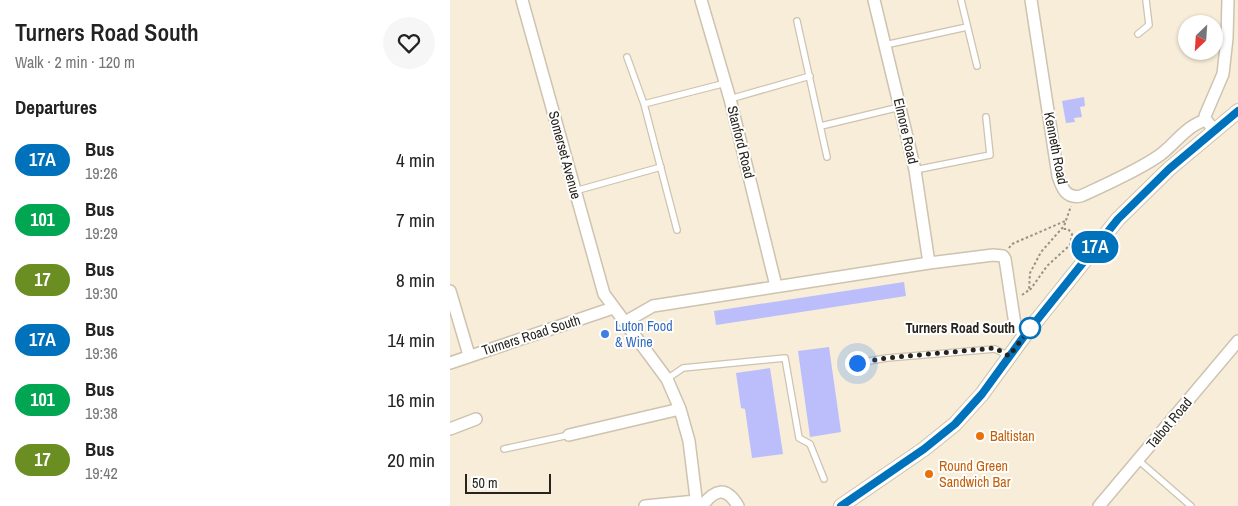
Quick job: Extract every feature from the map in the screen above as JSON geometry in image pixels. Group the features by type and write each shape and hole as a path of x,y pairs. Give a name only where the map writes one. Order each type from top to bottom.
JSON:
{"street":[{"name":"Somerset Avenue","path":"522,0 604,294 667,378 680,409 689,441 699,504"},
{"name":"Stanford Road","path":"701,0 726,83 776,286"},
{"name":"Elmore Road","path":"874,0 915,170 929,263"},
{"name":"Kenneth Road","path":"1031,0 1058,176 1065,192 1075,197 1090,193 1154,158 1170,147 1194,124 1210,125"},
{"path":"1210,125 1206,112 1223,74 1227,38 1228,0"},
{"path":"841,506 947,432 982,394 1025,335 1101,239 1133,203 1169,169 1210,125 1236,115"},
{"path":"625,322 653,306 929,263 993,255 1003,256 1007,264 1011,301 1016,324 1025,335"},
{"path":"450,291 469,355"},
{"name":"Turners Road South","path":"450,363 469,355 613,308"},
{"name":"Talbot Road","path":"1099,506 1238,341"},
{"path":"569,435 680,409"},
{"path":"450,429 476,419"},
{"path":"645,506 699,504 720,491 727,493 738,506"}],"lane":[{"path":"961,0 977,66"},
{"path":"1138,34 1149,25 1146,0"},
{"path":"797,21 828,156"},
{"path":"885,45 967,27"},
{"path":"627,57 644,104 677,230"},
{"path":"730,99 810,76"},
{"path":"644,104 726,83"},
{"path":"821,126 900,107"},
{"path":"915,170 990,155 986,117"},
{"path":"575,191 661,167"},
{"path":"857,363 886,358 995,348 1009,356"},
{"path":"667,378 683,368 785,358 799,438 810,444 824,478"},
{"path":"504,449 569,435"},
{"path":"1138,460 1191,506"}],"path":[{"path":"1029,290 1030,273 1041,252 1062,229 1075,197"},
{"path":"1003,256 1012,244 1066,221"},
{"path":"1011,301 1033,287 1047,266 1070,245 1072,234 1068,229 1062,229"}],"building":[{"path":"1084,97 1085,106 1080,107 1082,117 1074,118 1075,122 1066,123 1062,101"},
{"path":"904,282 906,296 716,325 714,311"},
{"path":"829,347 841,432 810,437 798,351"},
{"path":"770,368 783,454 752,458 745,409 741,408 736,373"}],"bus line":[{"name":"17A","path":"841,506 947,432 982,394 1025,335 1118,219 1151,185 1238,111"}],"place":[{"name":"Turners Road South","path":"1030,328"},
{"name":"Luton Food & Wine","path":"605,334"},
{"name":"Baltistan","path":"980,436"},
{"name":"Round Green Sandwich Bar","path":"929,474"}],"route":[{"path":"857,363 886,358 995,348 1009,356 1035,322 1030,328"}]}
